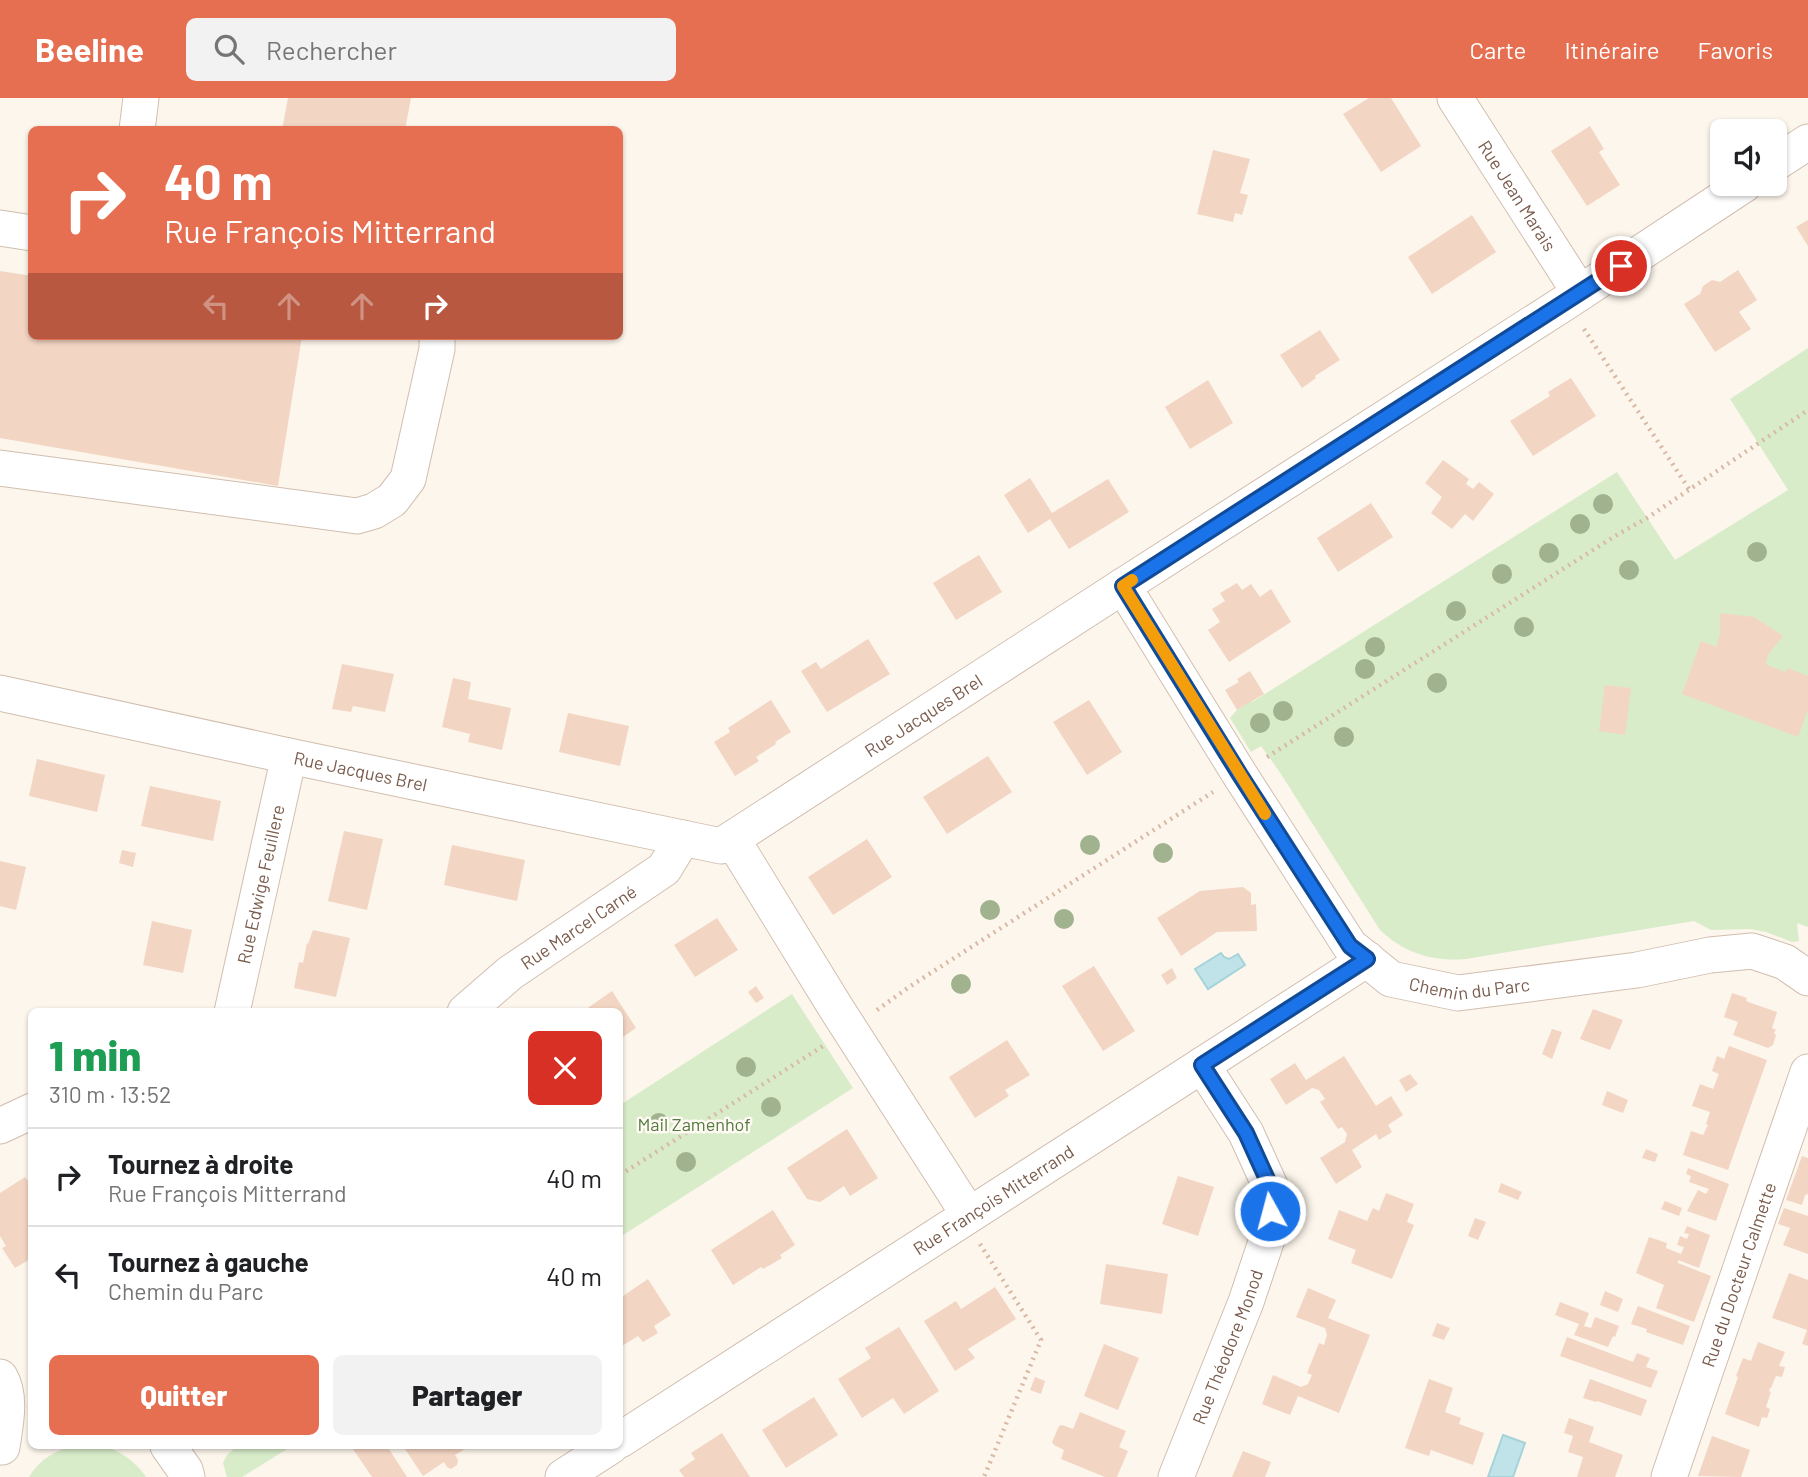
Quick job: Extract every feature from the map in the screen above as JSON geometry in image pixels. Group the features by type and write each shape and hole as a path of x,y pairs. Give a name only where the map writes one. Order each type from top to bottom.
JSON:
{"street":[{"path":"138,126 141,98"},
{"name":"Rue Jean Marais","path":"1455,98 1580,293"},
{"path":"1787,156 1808,142"},
{"name":"Rue Jacques Brel","path":"0,693 722,846 1727,196"},
{"path":"0,228 28,232"},
{"path":"0,468 357,516 374,511 392,500 408,479 438,340"},
{"name":"Chemin du Parc","path":"1123,586 1350,946 1391,979 1458,993 1637,970 1710,955 1752,951 1785,962 1808,978"},
{"name":"Rue Edwige Feuillere","path":"233,1008 289,755"},
{"name":"Rue Marcel Carné","path":"470,1008 510,973 664,869 683,838"},
{"path":"732,839 836,1008 969,1215"},
{"name":"Rue François Mitterrand","path":"623,1438 1367,959"},
{"name":"Rue Théodore Monod","path":"1176,1477 1246,1302 1269,1234 1271,1188 1246,1133 1202,1065"},
{"name":"Rue du Docteur Calmette","path":"1669,1477 1808,1072"},
{"path":"0,1126 28,1113"},
{"path":"1,1449 12,1386"},
{"path":"1,1449 28,1426"},
{"path":"169,1449 187,1477"},
{"path":"563,1477 606,1449"}],"path":[{"path":"969,1215 979,1242 1041,1340 984,1477"}],"green space":[{"path":"1808,348 1808,927 1797,923 1799,941 1792,942 1750,929 1711,930 1694,921 1454,960 1420,954 1399,945 1380,930 1261,746 1251,752 1230,718 1251,701 1617,472 1675,560 1788,490 1730,399"},
{"name":"Mail Zamenhof","path":"792,994 853,1088 623,1235 623,1103"},
{"path":"112,1449 132,1462 146,1477 29,1477 49,1456 62,1450"},
{"path":"234,1449 287,1449 242,1477 227,1477 223,1463"}],"water":[{"path":"1221,953 1229,959 1238,954 1245,965 1208,989 1195,969"},
{"path":"1503,1435 1525,1443 1513,1477 1488,1477"}],"building":[{"path":"288,98 411,98 406,126 283,126"},
{"path":"1369,98 1391,98 1421,146 1381,172 1343,114"},
{"path":"1590,126 1604,149 1599,152 1620,185 1587,206 1551,151"},
{"path":"1213,150 1250,159 1240,193 1248,195 1242,215 1235,213 1233,222 1197,214"},
{"path":"1472,215 1496,252 1432,294 1408,257"},
{"path":"1808,220 1808,246 1796,227"},
{"path":"1738,270 1757,300 1739,312 1751,329 1715,352 1684,304 1700,294 1703,286 1712,280 1720,282"},
{"path":"0,271 28,275 28,340 301,340 278,486 0,438"},
{"path":"1320,330 1340,360 1302,388 1280,355"},
{"path":"1571,378 1596,416 1533,456 1510,421 1550,396 1548,392"},
{"path":"1208,380 1233,423 1190,449 1165,407"},
{"path":"1443,460 1469,479 1466,484 1473,489 1479,482 1494,494 1473,521 1465,514 1452,529 1431,513 1442,497 1425,483"},
{"path":"1030,478 1052,513 1108,479 1129,512 1069,549 1050,519 1028,533 1004,495"},
{"path":"1371,503 1393,537 1338,572 1317,538"},
{"path":"979,555 1002,592 956,620 933,583"},
{"path":"1237,583 1242,590 1251,584 1260,597 1271,589 1291,622 1229,662 1208,630 1220,622 1212,609 1225,601 1220,593"},
{"path":"1720,613 1754,617 1783,636 1769,653 1765,664 1785,672 1787,668 1808,676 1808,709 1798,737 1682,694 1701,641 1716,647 1720,634"},
{"path":"868,639 890,674 827,712 801,671 816,662 821,669"},
{"path":"342,664 394,674 385,712 353,706 351,712 332,709"},
{"path":"1250,671 1264,694 1237,710 1225,690 1239,682 1237,679"},
{"path":"453,678 471,682 468,699 511,708 502,750 468,742 470,734 442,727"},
{"path":"1605,685 1631,688 1625,735 1599,731"},
{"path":"771,700 791,732 756,757 759,761 735,776 714,742 730,732 728,728"},
{"path":"1089,700 1122,752 1087,775 1053,722"},
{"path":"568,713 629,726 620,766 559,752"},
{"path":"988,756 1012,792 947,834 923,797"},
{"path":"37,759 105,775 97,812 29,796"},
{"path":"150,786 221,801 213,841 141,826"},
{"path":"344,831 383,839 367,910 328,901"},
{"path":"867,839 892,877 833,915 808,877"},
{"path":"452,845 525,860 517,901 444,885"},
{"path":"122,850 136,853 133,867 119,863"},
{"path":"0,861 26,867 16,910 0,906"},
{"path":"1243,887 1251,893 1251,905 1256,904 1257,931 1217,932 1181,956 1157,918 1200,891"},
{"path":"717,918 738,950 695,977 674,945"},
{"path":"152,921 192,930 183,973 143,965"},
{"path":"313,930 350,938 336,997 294,988 299,962 303,963"},
{"path":"1094,966 1135,1031 1103,1051 1062,986"},
{"path":"1172,968 1177,978 1167,985 1161,975"},
{"path":"756,986 764,998 756,1003 748,992"},
{"path":"612,991 636,1028 623,1037 623,1008 588,1008"},
{"path":"1732,993 1777,1012 1772,1028 1776,1030 1773,1045 1768,1048 1733,1035 1738,1022 1724,1017"},
{"path":"1593,1009 1623,1020 1610,1050 1580,1039"},
{"path":"1552,1029 1562,1032 1552,1059 1542,1054"},
{"path":"1007,1040 1030,1075 1005,1090 1009,1096 975,1118 949,1077"},
{"path":"1729,1046 1767,1060 1728,1170 1683,1155 1691,1131 1703,1135 1708,1125 1706,1124 1710,1112 1692,1106 1700,1084 1713,1089 1719,1074 1712,1071 1717,1056 1724,1059"},
{"path":"1344,1056 1376,1106 1391,1096 1403,1115 1388,1125 1392,1132 1379,1140 1376,1134 1352,1150 1362,1167 1336,1184 1320,1158 1345,1142 1347,1134 1342,1127 1338,1129 1320,1102 1325,1099 1319,1090 1312,1088 1286,1105 1270,1079 1295,1063 1306,1080"},
{"path":"1410,1074 1418,1084 1406,1092 1399,1080"},
{"path":"1607,1091 1628,1100 1623,1113 1602,1105"},
{"path":"847,1129 878,1178 850,1196 844,1186 820,1202 807,1199 787,1168"},
{"path":"1646,1149 1658,1154 1655,1162 1642,1158"},
{"path":"1802,1156 1808,1158 1808,1194 1805,1195 1802,1205 1786,1200"},
{"path":"1688,1168 1729,1184 1716,1221 1687,1211 1698,1190 1706,1194 1709,1189 1689,1182 1691,1176 1686,1174"},
{"path":"1178,1176 1214,1187 1198,1236 1162,1224"},
{"path":"25,1177 28,1181 28,1260 15,1268 2,1248 6,1246 0,1236 0,1193"},
{"path":"1501,1183 1522,1192 1518,1200 1498,1192"},
{"path":"1386,1193 1414,1204 1407,1222 1414,1225 1392,1279 1351,1263 1356,1250 1328,1239 1339,1210 1367,1221 1373,1208 1379,1211"},
{"path":"1665,1201 1682,1208 1679,1216 1661,1209"},
{"path":"1784,1208 1808,1216 1808,1254 1783,1245 1790,1228 1778,1224"},
{"path":"773,1210 795,1245 780,1255 782,1258 763,1269 761,1267 733,1285 711,1250"},
{"path":"1475,1218 1486,1222 1478,1240 1468,1236"},
{"path":"1687,1226 1710,1235 1699,1268 1678,1260 1678,1263 1711,1276 1694,1322 1656,1308 1664,1285 1636,1273 1649,1237 1667,1243 1666,1248 1681,1254 1684,1247 1677,1245 1680,1236 1687,1239 1689,1234 1684,1233"},
{"path":"1106,1264 1168,1274 1162,1314 1100,1304"},
{"path":"1789,1273 1808,1280 1808,1346 1802,1344 1807,1330 1772,1318"},
{"path":"648,1279 671,1315 654,1326 658,1333 643,1342 638,1336 623,1345 623,1296"},
{"path":"995,1287 1016,1319 968,1349 975,1358 955,1371 924,1321 956,1301 961,1309"},
{"path":"1308,1288 1336,1300 1328,1318 1370,1335 1339,1413 1298,1396 1290,1415 1262,1404 1273,1375 1301,1387 1308,1384 1312,1375 1307,1373 1319,1343 1324,1345 1327,1335 1325,1328 1296,1317"},
{"path":"1605,1291 1623,1299 1618,1312 1600,1305"},
{"path":"1560,1302 1589,1313 1584,1326 1591,1328 1595,1317 1619,1326 1608,1347 1574,1335 1579,1324 1555,1315"},
{"path":"1638,1306 1690,1326 1683,1345 1631,1324"},
{"path":"1437,1323 1450,1328 1444,1340 1432,1336"},
{"path":"899,1327 939,1391 904,1414 893,1398 862,1418 838,1379 871,1358 865,1348"},
{"path":"1567,1337 1633,1362 1637,1353 1650,1358 1646,1367 1658,1371 1651,1388 1560,1356"},
{"path":"1758,1342 1785,1352 1779,1366 1785,1367 1782,1377 1776,1376 1770,1388 1766,1407 1770,1409 1767,1418 1762,1417 1759,1427 1725,1414 1743,1358 1751,1361"},
{"path":"1104,1344 1139,1358 1118,1410 1084,1396"},
{"path":"1035,1377 1045,1381 1041,1394 1030,1390"},
{"path":"1429,1379 1453,1388 1445,1412 1461,1418 1459,1424 1484,1433 1473,1465 1431,1450 1429,1456 1405,1448"},
{"path":"1590,1379 1647,1400 1641,1416 1583,1398"},
{"path":"814,1397 838,1435 786,1468 762,1430"},
{"path":"1080,1412 1126,1431 1119,1447 1128,1451 1117,1477 1105,1477 1061,1459 1064,1450 1052,1442 1059,1426 1073,1429"},
{"path":"1569,1418 1594,1427 1589,1442 1623,1455 1615,1477 1577,1477 1583,1457 1568,1452 1573,1436 1564,1433"},
{"path":"722,1433 750,1477 684,1477 679,1470 695,1459 691,1453"},
{"path":"1712,1436 1750,1450 1741,1477 1698,1476"},
{"path":"353,1449 389,1449 407,1477 372,1477"},
{"path":"405,1449 465,1449 455,1455 457,1465 451,1469 444,1462 423,1476"},
{"path":"1243,1451 1271,1462 1265,1477 1232,1477"}],"slow traffic":[{"path":"1132,580 1123,586 1265,814"}],"route":[{"path":"1270,1211 1271,1188 1246,1133 1202,1065 1367,959 1350,946 1123,586 1621,266"}]}
